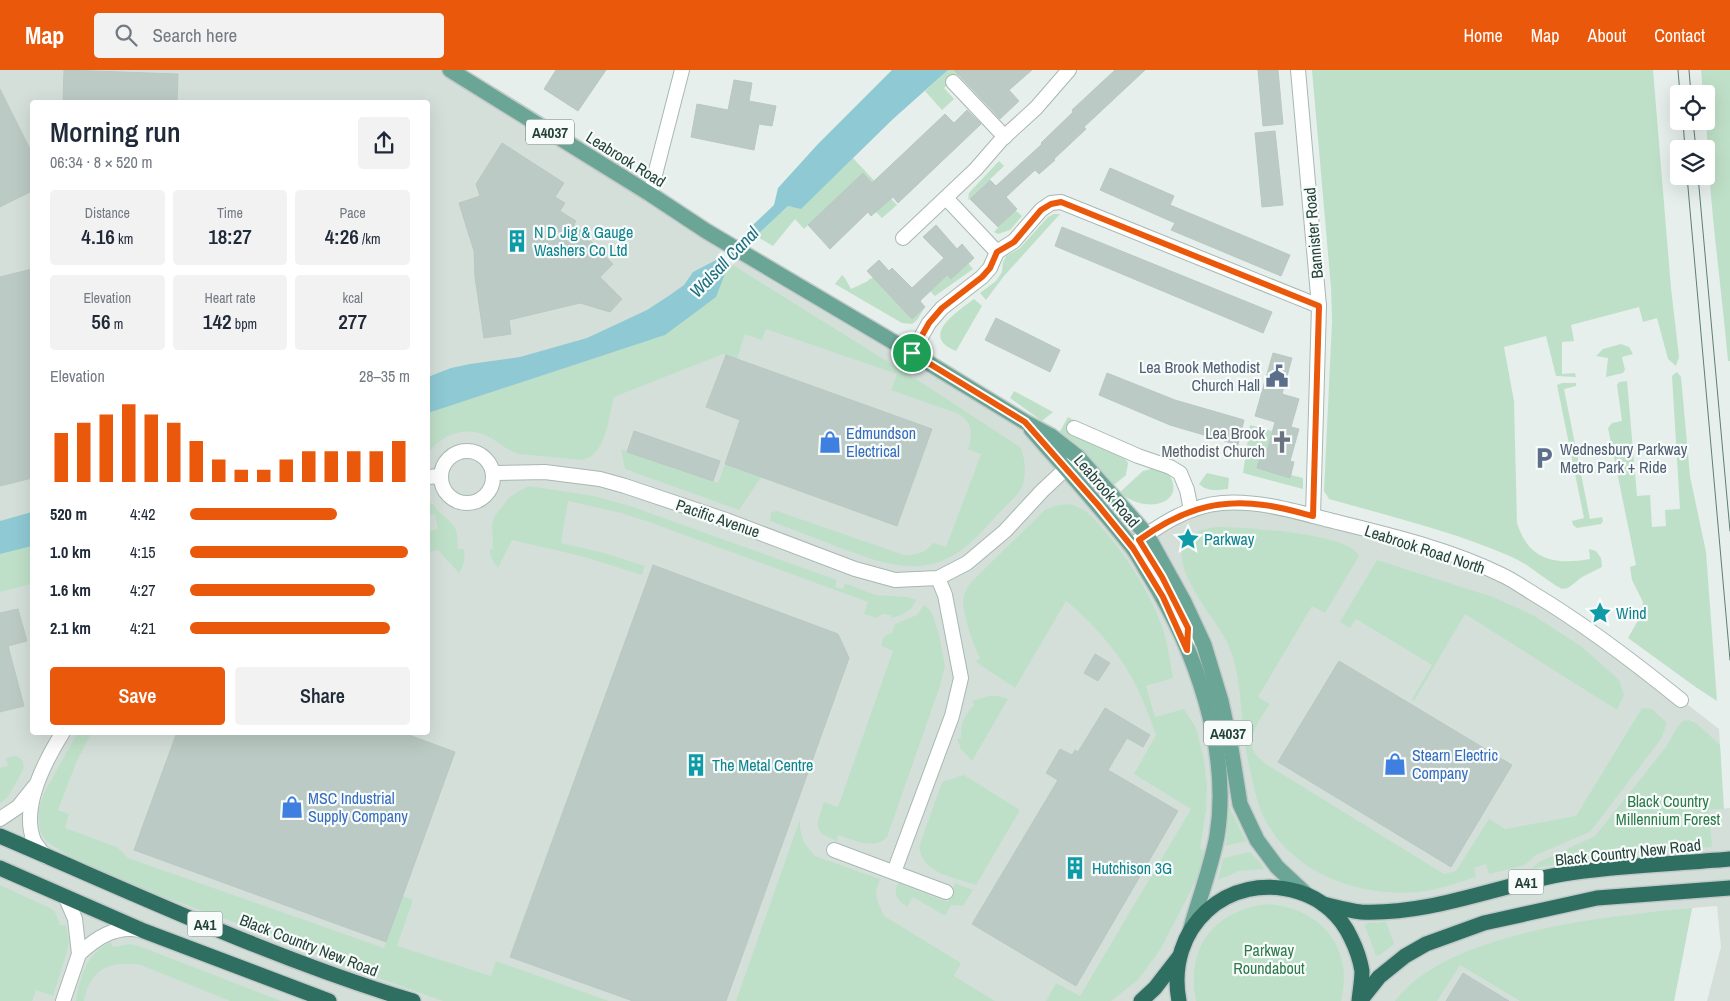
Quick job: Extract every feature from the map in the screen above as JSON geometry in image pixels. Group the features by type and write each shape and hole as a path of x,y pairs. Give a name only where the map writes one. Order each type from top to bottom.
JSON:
{"highway":[{"name":"Black Country New Road","path":"0,836 137,896 291,958 413,1001"},
{"name":"Black Country New Road","path":"1324,904 1359,912 1405,910 1434,906 1563,874 1730,859"},
{"name":"A41","path":"0,868 144,931 329,1001"},
{"name":"A41","path":"1141,1001 1155,988 1178,957 1190,930 1202,915 1216,903 1231,894 1263,887 1283,888 1307,895 1324,904 1336,915 1347,929 1357,950 1362,971 1360,1001"},
{"name":"A41","path":"1360,1001 1379,978 1405,956 1426,944 1484,923 1597,898 1730,888"},
{"name":"A41","path":"1178,957 1176,986 1178,1001"}],"main road":[{"name":"Leabrook Road","path":"450,70 650,194 706,231 1050,436 1078,457 1184,602 1204,645 1221,701 1240,804 1247,822 1257,840 1277,867 1307,895"},
{"name":"Leabrook Road","path":"1025,422 1098,505 1139,541 1201,684 1212,726 1218,764 1220,802 1214,849 1190,930"}],"street":[{"path":"650,194 682,70"},
{"path":"903,238 976,169 1004,137 1036,108 1069,70"},
{"name":"Bannister Road","path":"1298,70 1319,306 1313,516"},
{"path":"953,82 1004,137"},
{"path":"946,198 997,252"},
{"path":"912,353 929,323 942,308 982,277 990,268 997,252 1014,242 1041,210 1051,204 1061,202 1319,306"},
{"path":"1074,428 1138,456 1170,467 1180,473 1187,490 1191,510"},
{"path":"462,451 478,452 485,457 490,465 493,473 493,482 490,491 484,497 476,502 467,504 452,499 434,477 448,458 462,451"},
{"name":"Pacific Avenue","path":"493,473 545,472 600,479 726,520 855,569 895,580 938,578 967,563 1005,531 1078,457"},
{"name":"Leabrook Road North","path":"1139,541 1168,521 1191,510 1222,503 1264,505 1382,533 1443,552 1502,575 1568,614 1605,640 1681,700"},
{"path":"894,872 952,716 961,678 945,595 938,578"},
{"path":"0,819 18,807 36,785 61,735"},
{"path":"36,785 30,810 30,822 35,841 46,857"},
{"path":"834,850 946,892"},
{"path":"63,1001 79,954 75,919 66,898"},
{"path":"79,954 89,944 117,930 134,929 144,931"}],"shaded area":[{"path":"0,70 450,70 1051,436 1147,534 1191,510 1264,505 1502,575 1651,676 1719,729 1721,762 1710,810 1730,808 1730,1001 1707,1001 1721,947 1717,906 1692,908 1674,1001 0,1001"}],"green space":[{"path":"948,70 955,70 959,75 944,88 954,99 942,110 925,91"},
{"path":"1312,70 1653,70 1671,288 1679,357 1676,366 1668,359 1657,318 1643,322 1639,307 1571,325 1574,341 1562,342 1562,374 1575,373 1576,377 1556,376 1546,336 1504,347 1514,401 1517,523 1522,536 1536,553 1545,558 1566,561 1590,559 1589,549 1596,551 1601,558 1602,567 1582,577 1568,588 1562,589 1520,561 1491,548 1422,525 1329,499 1324,491 1332,321 1331,288"},
{"path":"1701,70 1730,70 1730,361 1728,361 1710,185 1715,185 1715,140 1707,140 1707,130 1715,130 1715,85 1702,85"},
{"path":"853,158 897,205 882,218 876,212 885,197 863,173 804,229 795,219 773,246 756,236 788,206 801,208"},
{"path":"999,161 1004,166 968,200 969,193"},
{"path":"1015,210 1022,216 1010,230 998,234 994,232"},
{"path":"1060,214 1004,276 986,300 980,293 996,281 1002,272 1006,256 1020,248 1048,217"},
{"path":"968,263 973,269 935,296 930,291 947,275"},
{"path":"731,264 930,388 1020,447 1024,457 1025,469 1022,486 1018,493 968,545 954,555 939,562 924,565 895,565 881,562 770,521 771,512 777,511 904,555 920,553 933,543 946,547 981,454 968,449 971,429 959,414 891,390 897,374 766,329 762,340 745,334 737,359 723,354 614,397 602,443 591,456 583,460 519,454 482,434 465,431 441,440 430,451 430,412 665,335"},
{"path":"842,275 851,289 874,277 912,319 925,307 917,320 912,324 902,323 835,284"},
{"path":"974,299 982,306 956,351 945,345 941,338 941,331 951,317"},
{"path":"1621,344 1629,347 1633,354 1622,357 1625,370 1623,373 1606,377 1608,358 1596,356 1603,349"},
{"path":"1677,372 1681,377 1690,476 1706,552 1717,701 1628,638 1640,617 1643,602 1632,580 1630,567 1636,565 1608,428 1612,423 1622,421 1617,385 1619,382 1627,381 1637,496 1650,495 1652,527 1666,526 1665,510 1680,509 1672,376"},
{"path":"1576,383 1576,386 1564,389 1590,519 1602,517 1603,521 1601,524 1577,528 1573,525 1572,521 1584,518 1557,385"},
{"path":"1014,391 1053,412 1042,421 1010,398"},
{"path":"1068,417 1074,420 1069,432 1111,450 1128,463 1126,475 1114,485 1059,433"},
{"path":"1250,425 1272,431 1266,455 1261,453 1257,468 1290,478 1291,475 1303,478 1303,489 1243,473"},
{"path":"621,449 718,483 725,464 761,477 739,510 625,469"},
{"path":"1151,469 1168,473 1172,480 1173,492 1166,501 1153,504 1141,503 1119,493 1143,471"},
{"path":"1207,473 1229,478 1228,489 1212,490 1202,487 1199,484"},
{"path":"529,486 594,496 630,506 837,580 835,587 843,589 845,583 875,595 907,597 916,600 910,610 903,614 892,618 891,615 883,614 876,618 864,614 868,602 649,522 621,513 568,501 561,543 604,553 645,566 642,575 581,556 512,540 498,568 491,558 490,550 493,548 492,525 494,517 508,499"},
{"path":"430,502 455,527 458,549 464,549 463,564 459,573 438,550 430,552 430,531 438,529 435,514 430,515"},
{"path":"1070,504 1088,513 1103,528 1131,566 1155,608 1165,635 1173,678 1146,686 1155,717 1184,709 1196,728 1204,760 1207,785 1206,810 1200,849 1207,852 1198,877 1160,950 1138,980 1111,1001 1046,1001 1056,983 1080,996 1191,809 1134,774 1156,735 1139,692 1126,667 1102,636 1075,609 1066,601 1015,688 976,662 980,657 966,621 963,605 964,596 971,582 1045,510 1058,505"},
{"path":"1217,527 1247,528 1324,538 1351,548 1359,556 1325,613 1312,606 1258,697 1270,704 1253,733 1252,746 1255,754 1266,764 1444,874 1456,871 1489,819 1505,829 1576,816 1642,708 1652,709 1667,723 1661,739 1590,832 1536,855 1525,865 1489,874 1486,864 1474,868 1476,877 1440,888 1418,892 1366,889 1341,882 1317,872 1296,857 1278,839 1264,818 1255,792 1247,758 1238,678 1232,655 1222,633 1202,604 1185,571 1182,556 1184,543 1195,533"},
{"path":"30,546 30,584 0,592 0,554"},
{"path":"1377,560 1493,597 1533,615 1582,647 1619,680 1624,695 1617,710 1465,614 1414,701 1412,699 1432,665 1356,619 1350,628 1340,622"},
{"path":"924,605 933,616 945,666 941,683 887,837 882,841 870,844 857,842 838,835 837,841 819,830 818,822 824,802 838,807 893,651 881,646 884,636 892,633 895,624 917,615"},
{"path":"988,696 1008,699 972,761 961,749 957,739 961,738 963,720 974,705 972,701"},
{"name":"Black Country Millennium Forest","path":"1689,720 1697,724 1720,745 1724,809 1709,810 1712,847 1595,857 1531,869 1539,862 1595,836 1666,747 1678,726 1683,721"},
{"path":"76,735 90,735 76,763 58,810 69,814 65,828 117,847 128,858 384,948 403,896 413,900 397,946 491,976 496,961 609,1001 443,1001 347,967 269,935 153,893 70,857 46,841 40,831 38,811 44,793"},
{"path":"14,756 22,760 23,770 8,797 0,803 0,768 8,766 6,758"},
{"path":"964,775 1020,810 976,885 949,877 933,869 926,863 919,847 942,782"},
{"path":"1229,806 1246,841 1226,846"},
{"path":"800,819 804,843 815,856 880,879 876,891 877,900 884,916 961,963 954,976 995,1001 736,1001"},
{"path":"1250,852 1264,869 1239,871 1218,880 1223,858"},
{"path":"898,883 948,902 955,883 973,890 963,906 951,905 945,916 913,897 907,907 896,894"},
{"path":"0,885 52,909 60,925 66,925 69,942 68,948 53,996 36,990 32,1001 0,1001"},
{"name":"Parkway Roundabout","path":"1269,904 1288,907 1304,914 1330,934 1338,948 1343,964 1344,982 1341,1001 1196,1001 1195,964 1200,948 1208,934 1219,923 1233,914 1250,907"},
{"path":"1692,908 1674,1001 1520,1001 1460,965 1437,1001 1395,1001 1419,977 1452,958 1490,943 1532,931 1576,922"},
{"path":"1386,922 1394,944 1376,956 1364,926 1368,923"},
{"path":"111,942 113,947 130,944 139,946 281,1001 230,1001 141,965 120,964 103,969 96,974 87,990 84,1001 76,1001 83,974 90,959 103,946"}],"water":[{"name":"Walsall Canal","path":"892,70 948,70 893,119 801,209 788,206 756,236 731,264 726,271 716,297 665,335 430,412 430,376 451,368 520,357 587,338 647,310 670,295 684,285 693,272 716,260 774,205 778,188 818,144"},
{"path":"30,513 30,546 0,554 0,521"}],"pier":[{"path":"746,229 758,237 733,265 717,255"}],"building":[{"path":"64,70 178,74 177,100 63,100"},
{"path":"556,70 606,70 578,111 544,89"},
{"path":"954,70 1032,70 1009,90 1019,101 1000,119"},
{"path":"1115,70 1145,70 1084,127 1086,129 1055,160 1039,174 1035,170 1006,197 1017,209 998,227 970,199 990,180 996,186 1042,144 1073,112 1072,110"},
{"path":"1258,70 1278,70 1283,124 1263,126"},
{"path":"734,80 752,83 749,101 776,106 772,126 759,124 754,150 691,137 697,104 728,110"},
{"path":"0,89 30,149 30,192 0,207"},
{"path":"967,110 981,124 898,203 893,197 871,216 868,212 830,249 808,225 863,173 872,183 945,114 954,123"},
{"path":"1275,131 1283,205 1262,207 1255,133"},
{"name":"N D Jig & Gauge Washers Co Ltd","path":"502,143 564,183 555,197 565,203 560,211 576,221 574,224 613,264 600,277 622,299 610,312 580,303 509,320 511,334 484,338 475,277 474,251 459,203 480,196 476,184"},
{"path":"1110,168 1174,196 1170,205 1290,255 1281,276 1171,230 1175,223 1100,190"},
{"path":"936,225 957,249 962,244 974,258 951,279 947,275 920,301 925,307 912,319 867,271 879,260 889,271 892,268 912,288 944,258 923,237"},
{"path":"1062,227 1272,312 1263,333 1055,246"},
{"path":"30,270 30,478 0,486 0,277"},
{"path":"996,318 1060,350 1050,372 985,340"},
{"path":"1273,353 1292,358 1282,394 1299,399 1291,427 1299,429 1290,461 1294,462 1290,478 1257,468 1261,453 1266,455 1275,422 1255,416"},
{"name":"Edmundson Electrical","path":"726,355 932,429 897,526 725,464 740,420 706,407"},
{"path":"1107,373 1175,400 1244,420 1238,445 1170,425 1099,395"},
{"path":"634,431 720,461 713,481 627,452"},
{"name":"The Metal Centre","path":"653,565 838,634 849,658 726,1001 633,1001 510,957"},
{"path":"18,609 27,641 8,646 24,706 0,712 0,613"},
{"path":"1095,654 1110,663 1098,681 1084,673"},
{"name":"Stearn Electric Company","path":"1339,661 1512,765 1451,867 1278,762"},
{"name":"Hutchison 3G","path":"1105,708 1150,735 1143,747 1127,738 1108,770 1178,811 1076,986 972,924 1058,780 1046,773 1060,749 1072,755 1075,750 1078,752"},
{"name":"MSC Industrial Supply Company","path":"176,735 409,735 455,752 386,942 134,850"},
{"path":"1463,973 1509,1001 1446,1001"}],"tram line":[{"path":"1678,70 1679,85"},
{"path":"1689,70 1690,85"},
{"path":"1684,130 1684,140"},
{"path":"1694,130 1695,140"},
{"path":"1688,185 1730,660"},
{"path":"1699,185 1730,531"}],"place":[{"name":"N D Jig & Gauge Washers Co Ltd","path":"517,241"},
{"name":"Lea Brook Methodist Church Hall","path":"1277,376"},
{"name":"Edmundson Electrical","path":"830,442"},
{"name":"Lea Brook Methodist Church","path":"1282,442"},
{"name":"Wednesbury Parkway Metro Park + Ride","path":"1544,458"},
{"name":"Parkway","path":"1188,539"},
{"name":"Wind","path":"1600,613"},
{"name":"Stearn Electric Company","path":"1395,764"},
{"name":"The Metal Centre","path":"696,765"},
{"name":"MSC Industrial Supply Company","path":"292,807"},
{"name":"Hutchison 3G","path":"1075,868"}],"route":[{"path":"1061,202 1319,306 1313,516 1264,505 1222,503 1191,510 1168,521 1139,540 1162,577 1188,628 1187,650 1163,597 1133,548 1025,422 912,353 929,323 942,308 982,277 990,268 997,252 1014,242 1041,210 1051,204 1061,202"}]}
